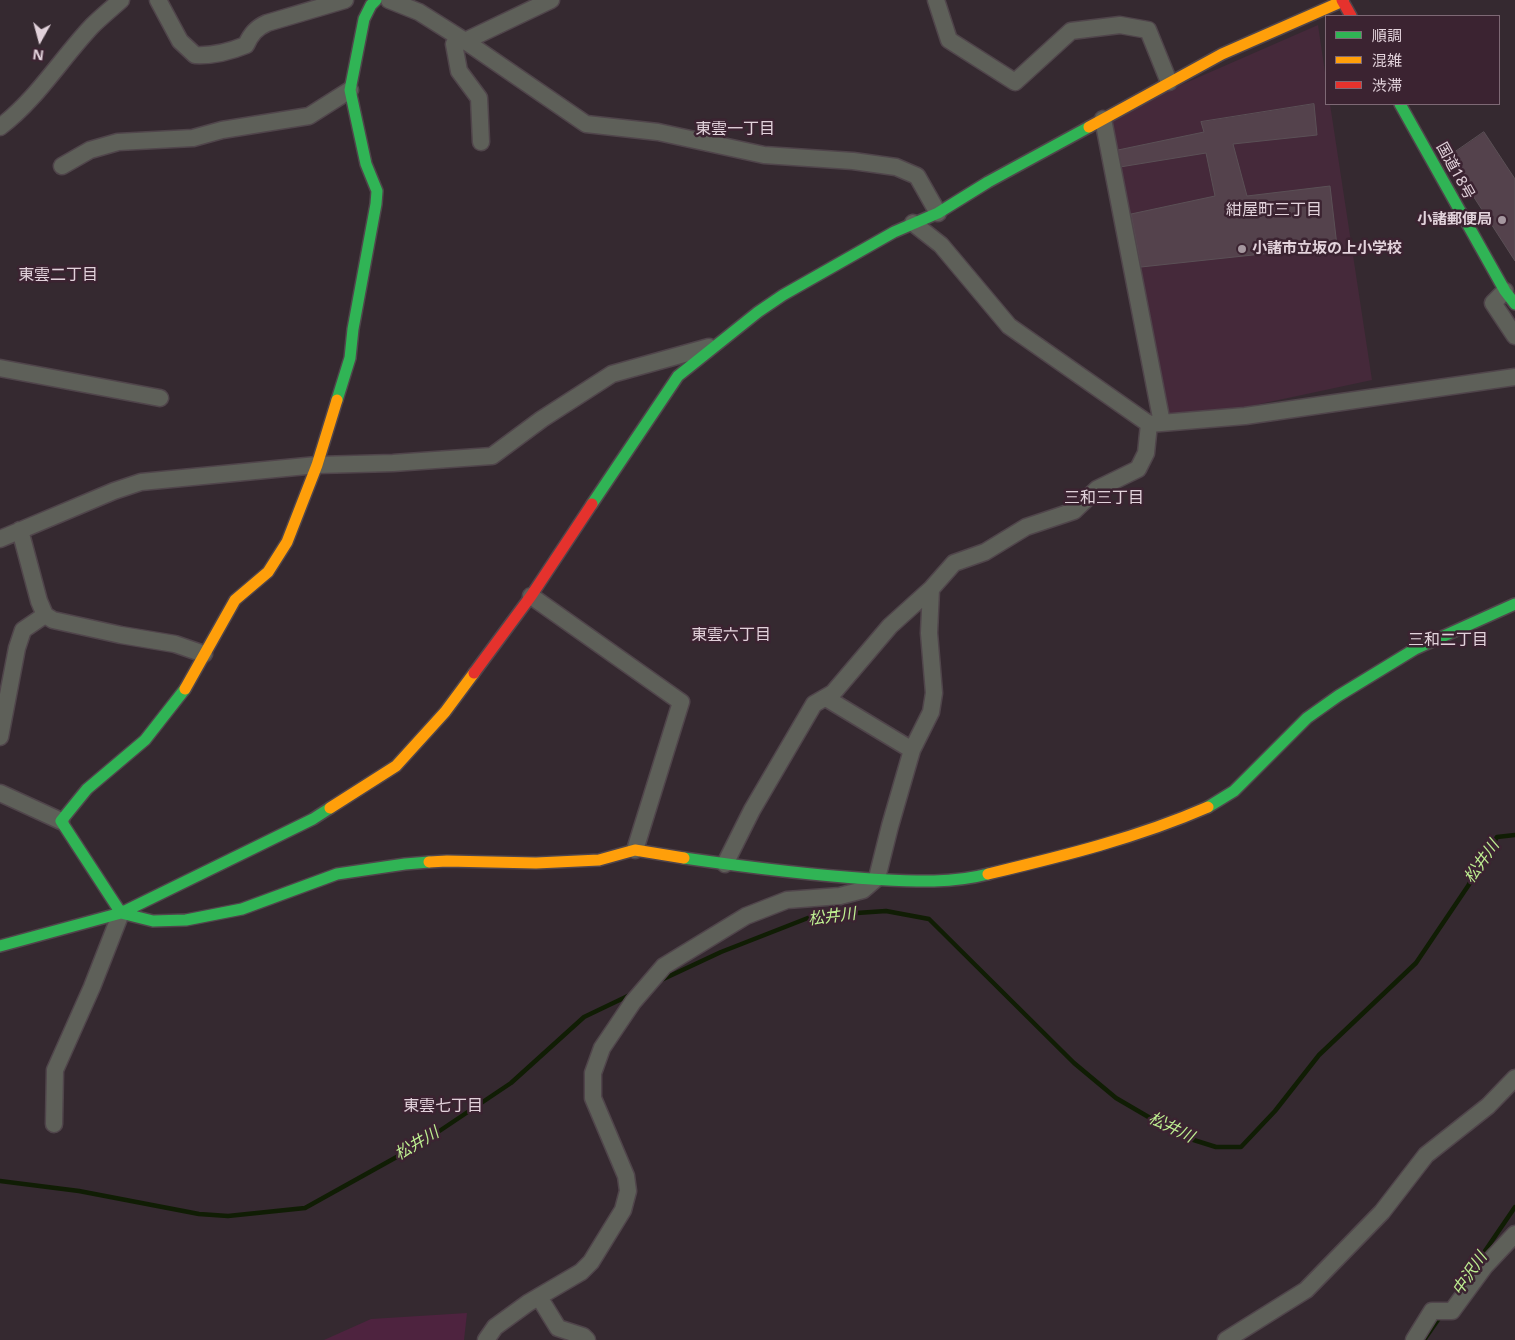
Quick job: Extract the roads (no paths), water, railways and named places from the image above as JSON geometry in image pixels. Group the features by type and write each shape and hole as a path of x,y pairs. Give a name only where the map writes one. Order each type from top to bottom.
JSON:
{"main road":[{"path":"376,0 371,5 364,19 350,90 366,164 377,191 376,204 353,329 350,358 317,465 287,542 268,572 235,600 180,698 145,740 87,789 61,821 120,913 153,921 186,920 242,909 337,874 447,860 536,862 599,860 635,850 725,864 829,876 925,882 974,878 1098,846 1188,816 1209,806 1234,791 1307,718 1338,696 1415,649 1515,604"},
{"path":"0,946 120,913 313,818 396,766 445,712 530,596 678,376 714,346 783,295 913,223 938,213 988,182 1222,54 1343,0 1350,15"},
{"name":"国道18号","path":"1401,105 1510,289 1515,304"}],"street":[{"path":"0,127 16,115 33,98 92,26 120,0"},
{"path":"158,0 180,41 195,56 210,56 234,50 246,45 251,34 258,27 345,0"},
{"path":"389,0 419,12 465,41 586,124 658,132 764,155 852,161 896,167 917,176 938,213"},
{"path":"481,142 479,98 459,70 454,44 465,41 551,0"},
{"path":"936,0 949,40 1014,82 1071,31 1120,26 1148,30 1169,82"},
{"path":"62,166 90,150 118,142 193,138 222,130 309,116 350,90"},
{"path":"725,864 752,810 814,704 833,693 890,626 931,590 954,563 985,552 1026,527 1074,511 1097,489 1138,469 1156,424 1103,119"},
{"path":"913,223 941,245 1009,326 1156,424 1244,416 1515,377"},
{"path":"1510,289 1493,303 1515,336"},
{"path":"0,538 114,491 141,482 317,465 393,463 492,456 542,418 612,374 714,346"},
{"path":"0,368 160,398"},
{"path":"20,530 39,602 46,615 53,620 175,644 204,654"},
{"path":"486,1340 495,1327 581,1272 591,1262 623,1210 628,1191 626,1176 593,1098 593,1073 602,1048 633,1002 664,966 746,916 787,900 840,896 863,890 877,878 912,750 931,712 934,693 929,633 931,590"},
{"path":"530,596 681,702 635,850"},
{"path":"0,736 17,648 23,630 46,615"},
{"path":"826,698 912,750"},
{"path":"0,793 61,821"},
{"path":"54,1124 55,1070 92,987 120,913"},
{"path":"1226,1340 1306,1290 1382,1212 1426,1155 1488,1106 1515,1078"},
{"path":"1414,1340 1432,1311 1452,1311 1485,1266 1515,1234"},
{"path":"540,1297 558,1328 583,1336 587,1340"}],"waterway":[{"name":"松井川","path":"659,981 721,952 813,916 886,911 929,919 1074,1063 1116,1098 1181,1136 1216,1147 1241,1147 1275,1111 1319,1055 1416,963 1468,886 1497,837 1515,835"},
{"name":"松井川","path":"0,1181 79,1191 199,1214 228,1216 305,1208 420,1144 511,1083 584,1017 632,994"},
{"name":"中沢川","path":"1470,1273 1515,1207"},
{"name":"中沢川","path":"1424,1340 1442,1314"}],"place":[{"name":"小諸郵便局","path":"1502,220"},
{"name":"小諸市立坂の上小学校","path":"1242,249"}],"district":[{"name":"東雲一丁目","path":"735,129"},
{"name":"紺屋町三丁目","path":"1274,210"},
{"name":"東雲二丁目","path":"58,275"},
{"name":"三和三丁目","path":"1104,498"},
{"name":"東雲六丁目","path":"731,635"},
{"name":"三和二丁目","path":"1448,640"},
{"name":"東雲七丁目","path":"443,1106"}]}
